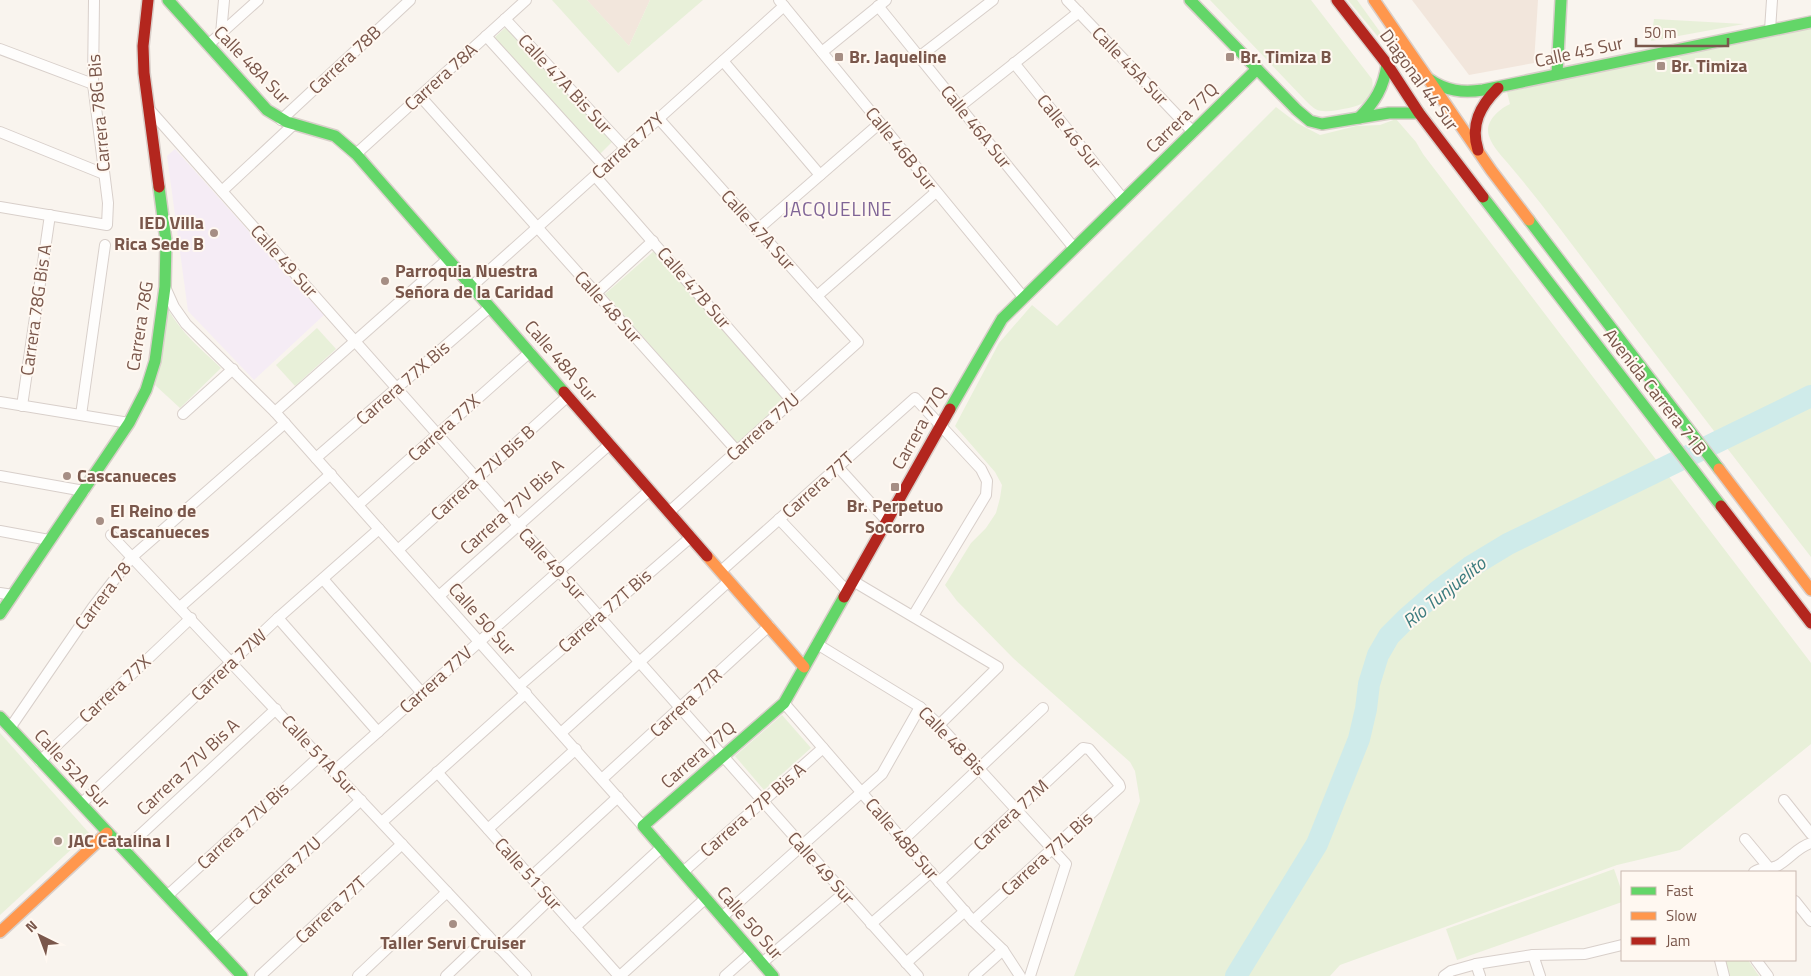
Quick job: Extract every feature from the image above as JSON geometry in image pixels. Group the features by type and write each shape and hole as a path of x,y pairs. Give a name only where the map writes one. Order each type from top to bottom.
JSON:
{"street":[{"name":"Carrera 78G Bis","path":"50,215 107,226 108,202 93,84 94,0"},
{"name":"Carrera 78G","path":"0,614 129,423 146,390 155,360 165,287 166,241 144,72 143,46 148,0"},
{"name":"Calle 48A Sur","path":"168,0 259,103 281,120 332,134 356,154 804,667"},
{"path":"221,34 224,0"},
{"path":"208,45 258,0"},
{"name":"Carrera 78B","path":"281,120 410,0"},
{"name":"Carrera 78A","path":"356,154 526,0"},
{"path":"919,57 993,0"},
{"name":"Calle 45A Sur","path":"1067,0 1193,132"},
{"path":"1190,0 1310,121 1322,124 1402,112 1419,113"},
{"name":"Diagonal 44 Sur","path":"1337,0 1387,64 1419,113 1472,182"},
{"name":"Diagonal 44 Sur","path":"1374,0 1492,170"},
{"path":"1557,74 1562,0"},
{"path":"1770,30 1772,0"},
{"name":"Calle 46B Sur","path":"782,3 1024,298"},
{"name":"Carrera 77Y","path":"472,286 723,61 782,3"},
{"path":"822,52 882,3"},
{"name":"Calle 46A Sur","path":"882,3 919,57 1074,248"},
{"path":"959,107 1079,12"},
{"name":"Calle 47A Bis Sur","path":"505,19 626,148"},
{"name":"Calle 45 Sur","path":"1429,78 1443,88 1468,92 1485,91 1557,74 1811,22"},
{"path":"486,36 605,167"},
{"path":"0,49 93,84"},
{"path":"723,61 820,175"},
{"name":"Calle 46 Sur","path":"1014,63 1124,200"},
{"path":"1359,118 1378,98 1384,86 1387,64"},
{"name":"Carrera 77Q","path":"644,826 784,703 996,328 1074,248 1257,69"},
{"path":"1479,153 1474,140 1474,126 1479,110 1488,96 1501,86"},
{"name":"Calle 48 Sur","path":"420,96 737,451"},
{"name":"Calle 49 Sur","path":"148,108 918,976"},
{"name":"Calle 47A Sur","path":"658,119 858,342"},
{"path":"757,230 880,123"},
{"path":"222,191 293,124"},
{"path":"0,132 104,174"},
{"name":"Avenida Carrera 71B","path":"1492,170 1811,590"},
{"name":"Calle 47B Sur","path":"596,176 792,401"},
{"name":"Avenida Carrera 71B","path":"1472,182 1811,623"},
{"path":"817,296 936,192"},
{"path":"0,207 50,215"},
{"name":"Carrera 78G Bis A","path":"22,406 50,215"},
{"path":"596,293 653,242"},
{"path":"81,415 105,245"},
{"path":"275,412 448,259"},
{"name":"Calle 50 Sur","path":"165,287 179,316 275,412 331,474 644,826 773,976"},
{"name":"Carrera 77X Bis","path":"316,458 490,307"},
{"name":"Carrera 77U","path":"669,512 858,342"},
{"name":"Carrera 77X","path":"358,505 530,352"},
{"path":"183,414 232,369"},
{"name":"Carrera 77V Bis B","path":"398,550 568,396"},
{"name":"Carrera 77T","path":"721,571 915,398 941,425"},
{"path":"0,402 129,423"},
{"name":"Carrera 78","path":"10,728 93,607 132,557 285,423"},
{"path":"913,616 986,495 987,481 981,469 941,425"},
{"name":"Carrera 77V Bis A","path":"439,596 610,444"},
{"path":"838,467 887,521"},
{"path":"180,607 331,474"},
{"path":"0,476 84,491"},
{"name":"Carrera 77V","path":"334,771 650,490"},
{"path":"780,519 847,591"},
{"name":"Carrera 77W","path":"81,804 278,618 379,529"},
{"path":"0,531 49,540"},
{"name":"Calle 51A Sur","path":"111,535 526,976"},
{"name":"Carrera 77T Bis","path":"382,822 438,772 598,617 690,536"},
{"path":"323,579 422,693"},
{"path":"561,733 729,581"},
{"path":"853,581 998,667 940,725"},
{"path":"0,593 13,595"},
{"name":"Carrera 77X","path":"40,761 191,618"},
{"path":"278,618 378,732"},
{"name":"Carrera 77R","path":"602,779 769,626"},
{"name":"Calle 48 Bis","path":"817,644 920,707 940,725 1066,864 1030,976"},
{"name":"Calle 48B Sur","path":"784,703 939,882 1003,950 1020,976"},
{"path":"722,917 882,774 920,707"},
{"path":"903,840 1043,708"},
{"name":"Carrera 77V Bis A","path":"124,850 276,710"},
{"name":"Calle 52A Sur","path":"0,717 242,976"},
{"name":"Carrera 77P Bis A","path":"683,872 823,748"},
{"name":"Carrera 77L Bis","path":"973,920 1120,787 1089,749 1083,748"},
{"name":"Carrera 77M","path":"939,882 1083,748"},
{"path":"488,829 576,749"},
{"name":"Carrera 77V Bis","path":"167,896 320,756"},
{"name":"Calle 51 Sur","path":"438,772 620,976"},
{"path":"531,877 618,797"},
{"name":"Carrera 77U","path":"210,941 361,800"},
{"path":"1784,800 1811,834"},
{"path":"0,932 107,832"},
{"path":"1745,839 1770,870"},
{"path":"1770,870 1804,845 1811,843"},
{"name":"Carrera 77T","path":"260,976 402,844"},
{"path":"575,927 662,847"},
{"path":"1756,871 1763,867 1770,870"},
{"path":"871,924 931,872"},
{"path":"358,976 447,892"},
{"path":"762,963 844,893"},
{"path":"620,976 706,898"},
{"path":"499,948 550,899"},
{"path":"1796,902 1811,921"},
{"path":"906,962 965,911"},
{"path":"446,976 488,936"},
{"path":"1444,976 1451,970 1476,964 1533,955 1585,954 1621,945"},
{"path":"974,976 1003,950"},
{"path":"726,976 752,952"},
{"path":"1533,955 1540,976"},
{"path":"1720,961 1724,976"},
{"path":"1757,961 1768,976"},
{"path":"1476,964 1480,976"}],"shaded area":[{"path":"587,0 650,0 629,46"},
{"path":"1412,0 1538,0 1534,63 1469,75"},
{"name":"IED Villa Rica Sede B","path":"175,149 324,315 254,380 188,311 167,156"}],"green space":[{"path":"552,0 587,0 629,46 650,0 703,0 618,73"},
{"path":"1210,0 1311,0 1372,79 1372,93 1366,101 1356,106 1333,111 1314,108"},
{"path":"1348,0 1357,0 1383,36 1379,38"},
{"path":"1654,19 1744,24 1651,41"},
{"path":"507,26 613,141 600,154 493,39"},
{"path":"1811,27 1811,557 1547,211 1495,148 1488,131 1494,117 1501,109 1510,104 1507,92"},
{"path":"1276,107 1297,123 1320,135 1356,126 1380,125 1396,119 1416,142 1423,154 1811,663 1811,744 1680,850 1617,865 1340,965 1330,976 1074,976 1140,801 1135,771 1130,762 1013,658 957,601 945,585 971,543 986,528 996,513 1002,485 995,472 955,426 999,343 1032,305 1057,326"},
{"path":"654,251 786,399 737,443 605,294"},
{"path":"168,309 185,333 221,368 180,408 155,385"},
{"path":"317,328 336,349 295,386 276,365"},
{"path":"782,715 811,748 764,790 735,756"},
{"path":"0,733 89,833 0,915"},
{"path":"1614,869 1621,889 1621,902 1457,960 1446,929"},
{"path":"1725,961 1749,961 1759,976 1728,976"}],"waterway":[{"name":"Río Tunjuelito","path":"1236,976 1317,844 1359,739 1366,709 1369,684 1378,655 1389,636 1438,591 1470,567 1508,544 1811,396"}],"traffic: fast":[{"path":"168,0 267,110 287,122 335,136 356,154 564,392"},
{"path":"1190,0 1310,121 1322,124 1389,113 1419,113"},
{"path":"1557,74 1561,0"},
{"path":"1429,79 1448,89 1483,90 1811,22"},
{"path":"1359,118 1378,94 1384,80 1387,64"},
{"path":"950,409 1002,319 1257,69"},
{"path":"0,614 129,423 146,390 155,361 165,287 166,241 159,187"},
{"path":"1483,197 1721,506"},
{"path":"1529,220 1719,469"},
{"path":"773,976 643,826 784,703 844,597"},
{"path":"0,717 242,976"}],"traffic: slow":[{"path":"1374,0 1491,170 1529,220"},
{"path":"1719,469 1811,590"},
{"path":"707,556 804,667"},
{"path":"0,932 107,833"}],"traffic: jam":[{"path":"148,0 143,46 144,73 159,187"},
{"path":"1337,0 1387,64 1419,113 1483,197"},
{"path":"1478,150 1475,132 1478,116 1486,102 1498,88"},
{"path":"564,392 707,556"},
{"path":"844,597 950,409"},
{"path":"1721,506 1811,623"}],"place":[{"name":"Br. Jaqueline","path":"839,57"},
{"name":"Br. Timiza B","path":"1230,57"},
{"name":"Br. Timiza","path":"1661,66"},
{"name":"IED Villa Rica Sede B","path":"214,233"},
{"name":"Parroquia Nuestra Señora de la Caridad","path":"385,281"},
{"name":"Cascanueces","path":"67,476"},
{"name":"Br. Perpetuo Socorro","path":"895,487"},
{"name":"El Reino de Cascanueces","path":"100,521"},
{"name":"JAC Catalina I","path":"58,841"},
{"name":"Taller Servi Cruiser","path":"453,924"}],"district":[{"name":"JACQUELINE","path":"838,209"}]}
